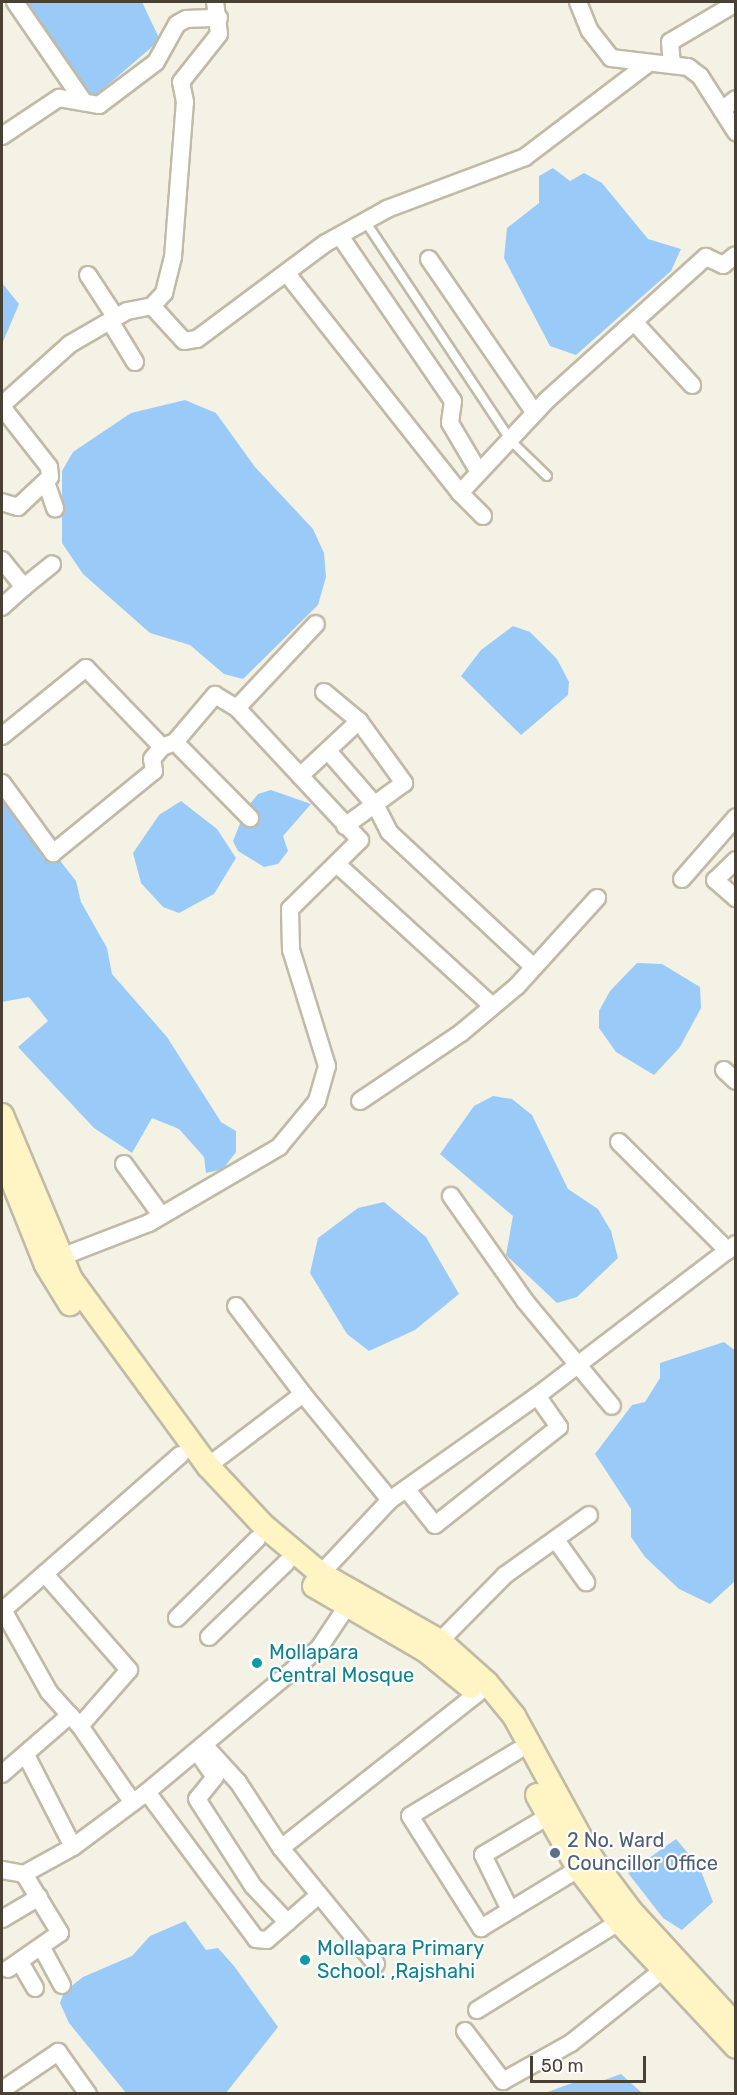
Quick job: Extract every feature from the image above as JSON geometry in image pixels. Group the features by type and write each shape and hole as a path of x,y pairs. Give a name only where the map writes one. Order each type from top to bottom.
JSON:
{"street":[{"path":"2,15 15,2 84,102"},
{"path":"2,502 18,507 46,482 50,467 2,406 70,344 113,319 152,306 164,293 173,257 185,102 181,82 219,34 219,18 215,2"},
{"path":"578,2 590,31 610,58 645,66 672,65 700,76 735,132"},
{"path":"672,65 670,42 735,3"},
{"path":"2,136 59,98 99,105 156,62 186,19 219,18"},
{"path":"152,306 184,341 197,339 340,236 365,221 525,157 645,66"},
{"path":"722,110 735,99"},
{"path":"340,236 453,400 450,423 479,472"},
{"path":"460,493 512,441 535,412 589,359 636,324 706,257 723,265 735,255"},
{"path":"429,259 535,412"},
{"path":"288,274 460,493 483,516"},
{"path":"88,275 135,362"},
{"path":"636,324 692,385"},
{"path":"46,482 55,508"},
{"path":"2,560 24,587"},
{"path":"2,607 52,564"},
{"path":"237,708 316,624"},
{"path":"2,736 86,668 250,818"},
{"path":"324,692 359,721 404,783 376,807 345,826"},
{"path":"2,783 53,853 154,771 152,759 215,695 237,708 360,840 339,866 290,909 291,950 327,1066 317,1101 279,1147 161,1215 61,1257"},
{"path":"300,776 359,721"},
{"path":"328,751 376,807 389,832 534,967"},
{"path":"682,879 735,817"},
{"path":"735,860 715,880 735,898"},
{"path":"339,866 491,1005"},
{"path":"360,1101 491,1005 534,967 597,898"},
{"path":"2,1115 61,1257 122,1353 208,1466 316,1578"},
{"path":"316,1578 390,1500 408,1491 537,1396 732,1247 619,1142"},
{"path":"2,1155 59,1288 180,1455 257,1539 286,1563 352,1600 426,1651 478,1694 503,1723 547,1817 586,1864 734,2021"},
{"path":"124,1164 161,1215"},
{"path":"451,1196 577,1365 612,1406"},
{"path":"236,1306 303,1394 390,1500"},
{"path":"208,1466 303,1394"},
{"path":"408,1491 435,1525 560,1427 537,1396"},
{"path":"133,1803 75,1721 49,1692 2,1611 180,1455"},
{"path":"440,1641 505,1575 589,1515"},
{"path":"177,1618 257,1539"},
{"path":"556,1540 586,1582"},
{"path":"209,1637 286,1563"},
{"path":"2,1774 75,1721 129,1670 45,1574"},
{"path":"352,1600 440,1641 514,1716 586,1864 619,1922 660,1972 735,2047"},
{"path":"2,1870 24,1874 73,1847 133,1803 201,1749 319,1648 352,1600"},
{"path":"281,1848 478,1694"},
{"path":"201,1749 238,1782 281,1848 376,1964"},
{"path":"201,1749 216,1775 197,1799 253,1886 287,1922"},
{"path":"517,1751 410,1816 481,1928 586,1864"},
{"path":"26,1755 73,1847"},
{"path":"147,1792 256,1940 267,1940 319,1895"},
{"path":"510,1910 483,1855 547,1817"},
{"path":"24,1874 60,1933 14,1966 35,1988"},
{"path":"2,1919 39,1897"},
{"path":"477,2010 619,1922"},
{"path":"42,1948 62,1985"},
{"path":"465,2031 503,2081 571,2043 660,1972"},
{"path":"2,2090 58,2052 88,2094"}],"lane":[{"path":"365,221 512,441 547,476"}],"water":[{"path":"20,2 142,2 160,40 88,102"},
{"path":"553,168 570,181 584,173 602,183 648,239 681,249 671,271 576,355 550,346 504,258 507,228 539,203 539,176"},
{"path":"2,283 19,304 2,344"},
{"path":"185,400 216,413 255,467 313,529 324,553 326,577 318,605 243,679 224,674 190,645 150,633 83,574 62,543 62,471 73,452 131,413"},
{"path":"513,626 530,632 557,659 569,682 568,695 521,735 461,676 481,650"},
{"path":"2,787 76,881 81,902 107,948 112,974 167,1037 221,1122 236,1131 236,1152 223,1169 206,1173 204,1157 179,1129 152,1118 132,1153 94,1128 18,1047 48,1021 29,997 2,1002"},
{"path":"271,790 311,804 283,836 288,851 278,864 264,867 238,851 233,841 246,809 258,794"},
{"path":"181,801 217,829 236,858 214,894 179,913 163,907 141,883 133,853 159,815"},
{"path":"637,963 662,964 700,987 701,1008 680,1047 654,1075 616,1052 599,1028 599,1011 610,991"},
{"path":"493,1096 512,1099 532,1115 568,1189 598,1209 611,1231 618,1258 577,1297 557,1303 506,1255 513,1216 440,1154 474,1106"},
{"path":"384,1202 426,1237 459,1294 415,1330 369,1351 347,1334 310,1273 318,1238 358,1208"},
{"path":"724,1342 736,1351 735,1581 710,1604 679,1589 645,1557 631,1537 631,1509 595,1454 632,1405 645,1402 660,1378 660,1363"},
{"path":"676,1839 699,1866 713,1902 682,1930 663,1918 628,1873"},
{"path":"185,1921 206,1950 218,1948 234,1966 278,2027 226,2093 126,2093 69,2023 60,2003 64,1992 83,1977 132,1956 150,1936"},
{"path":"621,2074 642,2093 545,2093 575,2082 596,2083"}],"place":[{"name":"Mollapara Central Mosque","path":"257,1663"},
{"name":"2 No. Ward Councillor Office","path":"555,1853"},
{"name":"Mollapara Primary School. ,Rajshahi","path":"305,1960"}]}
